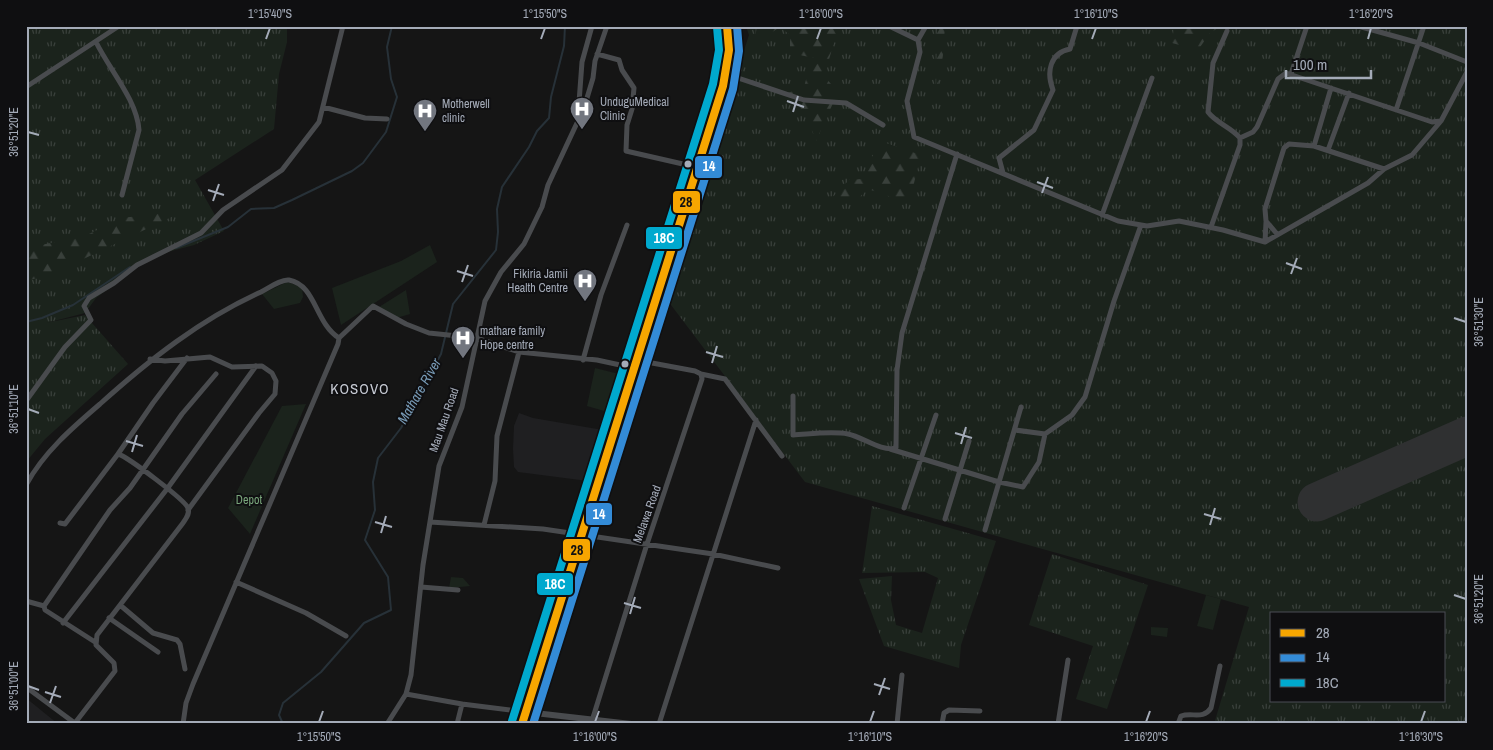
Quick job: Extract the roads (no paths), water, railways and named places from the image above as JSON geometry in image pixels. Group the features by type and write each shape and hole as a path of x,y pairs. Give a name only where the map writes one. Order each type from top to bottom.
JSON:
{"main road":[{"path":"722,26 729,56"},
{"path":"522,724 726,74 729,56 727,26"}],"street":[{"path":"26,87 119,26"},
{"path":"26,401 65,347 91,320 84,306 89,298 114,283 137,265 201,233 223,210 282,170 319,122 343,26"},
{"path":"578,119 581,71 592,26"},
{"name":"Mau Mau Road","path":"387,724 406,694 411,675 430,522 441,459 462,407 485,301 501,272 530,234 542,207 548,185 591,85 597,54 607,26"},
{"path":"889,26 918,40"},
{"path":"926,26 918,40 920,52 907,101 914,137 1118,222 1141,225 1179,221 1211,227 1265,242 1368,183 1384,169 1412,155 1440,121 1467,72"},
{"path":"1003,173 998,163 999,158 1034,130 1053,90 1049,78 1054,56 1060,51 1070,49 1077,26"},
{"path":"1291,74 1307,26"},
{"path":"1358,26 1419,43 1467,62"},
{"path":"1396,110 1424,26"},
{"path":"1227,31 1213,63 1209,79 1208,112 1240,138"},
{"path":"96,42 133,105 138,120 137,136 122,195"},
{"path":"597,54 619,60 622,70 634,88 632,109 627,125 626,151 696,166"},
{"path":"1240,138 1253,132 1257,127 1280,75 1283,73 1291,74 1432,122 1440,121"},
{"path":"726,74 804,100 846,103 882,125"},
{"path":"1102,215 1152,78"},
{"path":"1314,146 1331,88"},
{"path":"1328,150 1349,94"},
{"path":"323,108 365,118 388,119"},
{"path":"1211,227 1237,156 1240,138"},
{"path":"1277,234 1264,216 1266,202 1284,148 1289,144 1297,143 1314,146 1384,169"},
{"path":"881,446 896,448 897,370 902,333 957,154"},
{"path":"1265,242 1266,221"},
{"path":"583,360 601,295 627,224"},
{"path":"1015,430 1044,434 1072,415 1085,396 1114,301 1141,225"},
{"path":"26,485 37,466 70,431 150,359 178,339 247,298 286,280 304,286 328,330 339,338"},
{"path":"183,724 186,703 192,684 339,338 373,306 406,324 429,333 452,337 476,338 519,352 694,371 725,379 782,456"},
{"path":"484,526 495,481 497,436 519,352"},
{"path":"95,642 110,618 183,523 188,510 275,394 277,385 274,375 266,368 256,366 235,368 210,357 159,361 150,359"},
{"path":"60,523 65,524 188,358"},
{"path":"63,623 167,489 256,366"},
{"path":"44,606 60,579 104,521 110,510 143,470 182,414 216,374"},
{"name":"Melawa Road","path":"592,722 647,544 685,435 702,379 701,374"},
{"path":"793,396 793,435 844,433 922,460 1019,487 1025,486 1039,462 1044,434"},
{"path":"985,530 1021,407"},
{"path":"904,508 936,415"},
{"path":"659,724 756,420"},
{"path":"945,519 969,441"},
{"path":"118,454 143,470 185,503 188,510"},
{"path":"430,522 534,528 713,554 778,568"},
{"path":"236,582 324,621 346,636"},
{"path":"421,587 458,590"},
{"path":"26,601 44,606 45,610 63,623 95,642 98,648 116,665 115,671 75,723 26,687"},
{"path":"120,605 153,633 177,640 180,644 185,669"},
{"path":"110,618 158,652"},
{"path":"1058,724 1068,660"},
{"path":"1178,724 1181,716 1188,713 1201,716 1207,714 1212,708 1220,666"},
{"path":"897,724 902,675"},
{"path":"406,694 462,704 592,722 631,724"},
{"path":"457,724 462,704"},
{"path":"942,722 944,713 949,710 980,711"}],"waterway":[{"path":"176,248 228,227 251,209 274,208 352,171 363,163 386,132 397,97 391,79 387,47 392,26"},
{"name":"Mathare River","path":"283,724 279,715 283,703 321,672 364,623 391,610 388,577 365,540 375,510 373,482 378,458 401,428 441,354 453,304 496,250 498,232 497,209 502,187 529,147 537,131 549,118 551,97 564,46 565,26"},
{"path":"26,322 42,318 73,305 130,267"}],"place":[{"name":"UnduguMedical Clinic","path":"582,130"},
{"name":"Motherwell clinic","path":"425,132"},
{"name":"Fikiria Jamii Health Centre","path":"585,302"},
{"name":"mathare family Hope centre","path":"463,359"}],"district":[{"name":"KOSOVO","path":"360,388"}],"park label":[{"name":"Depot","path":"249,500"}]}
